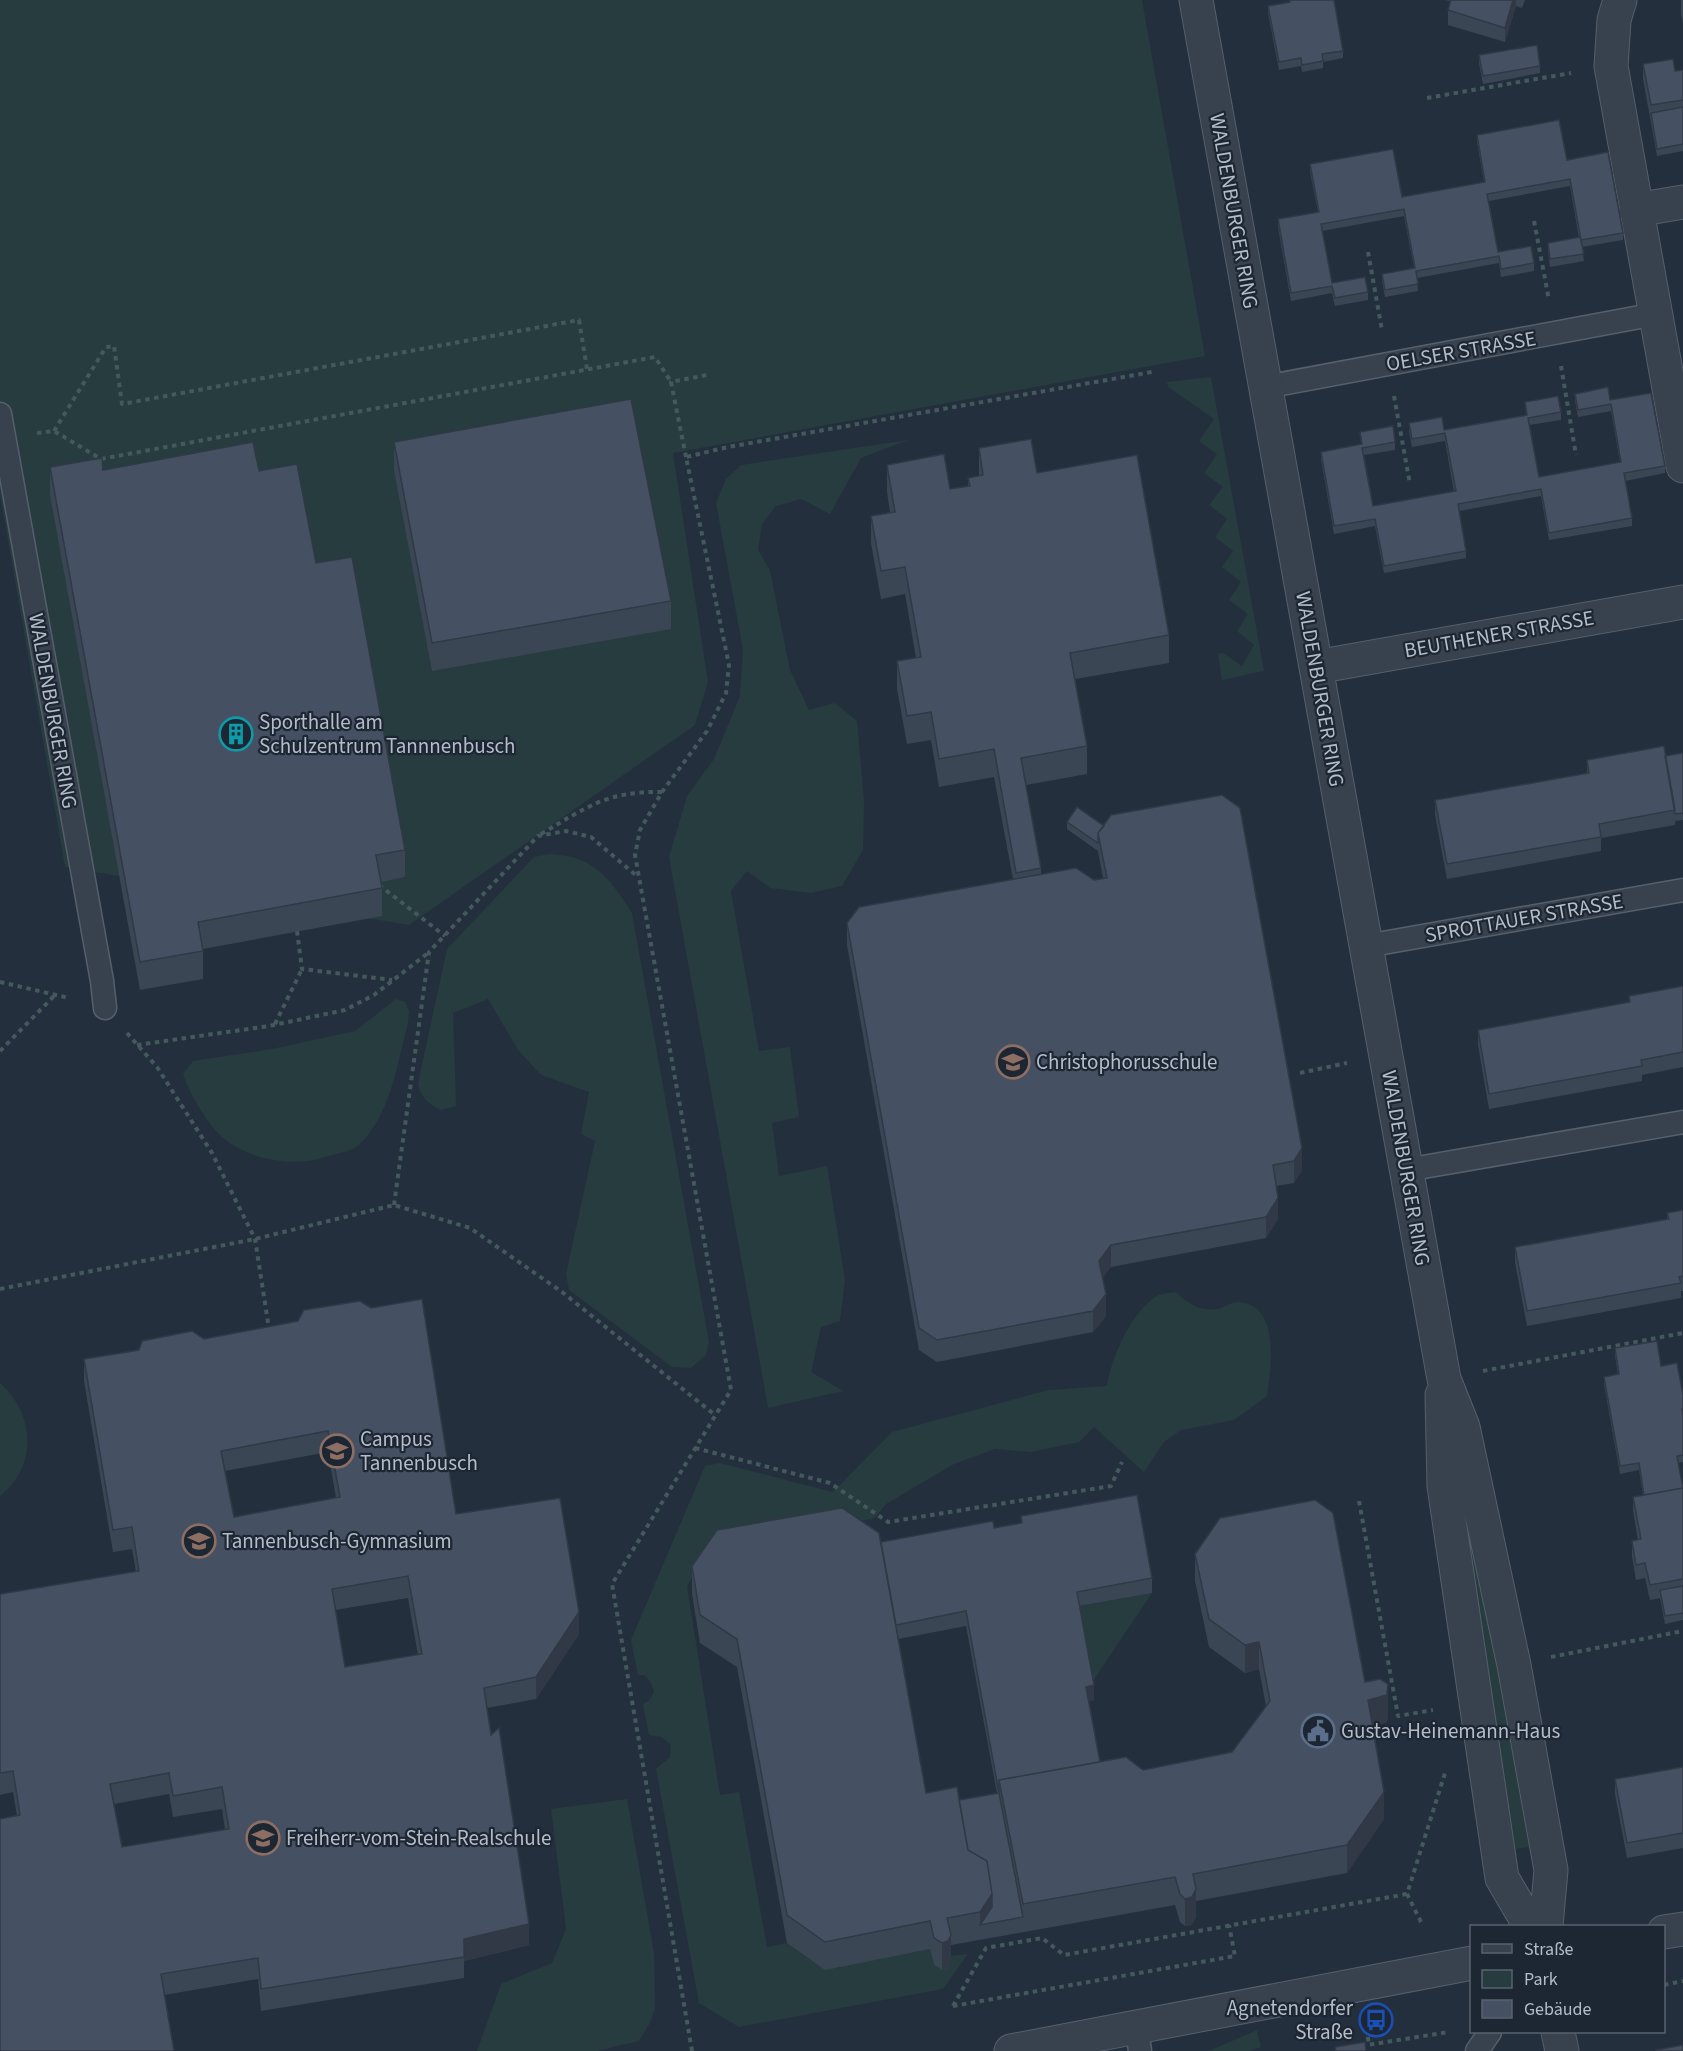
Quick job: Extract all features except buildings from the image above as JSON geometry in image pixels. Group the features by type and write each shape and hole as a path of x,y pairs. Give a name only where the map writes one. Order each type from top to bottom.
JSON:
{"street":[{"name":"WALDENBURGER RING","path":"1196,0 1444,1379 1463,1427 1514,1665 1551,1870 1546,1925"},
{"path":"1620,0 1614,20 1611,66 1683,466"},
{"path":"1636,210 1683,202"},
{"name":"BEUTHENER STRASSE","path":"1316,667 1683,602"},
{"name":"WALDENBURGER RING","path":"1444,1379 1441,1412 1444,1486 1502,1878 1529,1925"},
{"path":"1665,1932 1683,1929"},
{"path":"1011,2051 1138,2040 1470,1963"},
{"path":"1558,2033 1562,2051"}],"lane":[{"name":"OELSER STRASSE","path":"1265,387 1656,314"},
{"name":"WALDENBURGER RING","path":"0,414 105,1008"},
{"name":"SPROTTAUER STRASSE","path":"1366,946 1683,890"},
{"path":"1406,1170 1683,1122"},
{"path":"1477,2051 1489,2033"}],"path":[{"path":"1427,99 1611,66"},
{"path":"1534,221 1576,455"},
{"path":"1368,252 1410,484"},
{"path":"54,431 106,347 114,346 122,404 579,320 586,369"},
{"path":"4,438 54,431 101,459 655,357 671,382 729,665 726,693 707,731 662,792 640,830 635,855 731,1390 612,1584 692,2051"},
{"path":"686,457 728,447 1152,372"},
{"path":"671,382 707,375"},
{"path":"137,1045 275,1024 345,1010 374,995 429,952 538,836 598,800 631,792 662,792"},
{"path":"538,836 566,831 591,837 639,878"},
{"path":"376,883 445,936"},
{"path":"275,1024 302,969 297,931"},
{"path":"394,1205 429,952"},
{"path":"302,969 393,980"},
{"path":"0,982 56,994 105,1008 157,1067 212,1153 255,1239 270,1335"},
{"path":"0,1051 56,994"},
{"path":"1300,1073 1386,1055"},
{"path":"0,1289 255,1239 394,1205 470,1228 562,1292 715,1415"},
{"path":"1444,1379 1683,1333"},
{"path":"695,1448 830,1483 888,1522 1111,1486 1122,1462"},
{"path":"1359,1502 1398,1716 1433,1710"},
{"path":"1514,1665 1683,1631"},
{"path":"1421,1922 1407,1894 1445,1773"},
{"path":"1229,1925 1235,1956 953,2006 986,1948 1042,1938 1064,1955 1229,1925 1407,1894"},
{"path":"1665,1985 1683,1981"},
{"path":"1366,2028 1369,2044"},
{"path":"1357,2046 1452,2031"}],"green space":[{"path":"0,0 1142,0 1205,356 673,453 708,682 695,725 409,925 65,867 0,494"},
{"path":"1211,377 1264,671 1222,680 1218,654 1223,653 1242,666 1254,645 1237,631 1248,614 1229,600 1241,582 1222,567 1233,551 1215,537 1227,519 1209,505 1223,487 1204,473 1217,454 1199,441 1214,419 1168,387 1167,382"},
{"path":"908,440 861,458 830,514 801,499 776,506 762,524 758,550 770,570 790,670 809,710 835,703 857,721 864,801 863,850 842,886 811,893 770,888 747,871 731,891 759,1051 790,1047 799,1117 772,1123 779,1176 827,1166 845,1280 840,1321 821,1327 811,1372 843,1391 768,1408 669,857 687,796 714,759 740,696 743,650 716,503 726,479 741,465"},
{"path":"549,854 578,859 599,871 616,889 632,913 709,1342 706,1355 691,1368 672,1367 569,1290 566,1274 595,1141 581,1134 589,1092 541,1075 518,1050 488,999 453,1013 456,1106 441,1110 426,1100 419,1088 418,1083 447,949 534,857"},
{"path":"396,999 405,1002 409,1011 391,1088 379,1119 370,1133 359,1145 349,1150 301,1162 286,1162 256,1156 242,1150 218,1133 208,1121 185,1081 183,1074 193,1061 272,1049 355,1031"},
{"path":"1176,1292 1198,1307 1219,1309 1238,1302 1252,1306 1261,1314 1270,1340 1271,1355 1267,1396 1234,1420 1181,1430 1164,1442 1144,1472 1094,1427 1079,1442 1031,1452 995,1449 954,1464 886,1504 875,1518 709,1550 687,1586 720,1795 739,1792 767,1947 787,1943 825,1969 930,1949 934,1965 942,1970 950,1956 968,1954 943,1989 739,2027 699,2003 656,1769 670,1757 671,1745 661,1737 649,1735 643,1704 650,1700 654,1691 650,1681 644,1675 638,1675 631,1640 705,1466 720,1463 833,1492 892,1432 1049,1390 1107,1386 1118,1349 1139,1313 1157,1296"},
{"path":"0,1383 12,1396 20,1410 27,1440 26,1455 21,1470 0,1496"},
{"path":"1456,1474 1483,1587 1529,1847 1514,1849"},
{"path":"1152,1593 1091,1684 1077,1607"},
{"path":"627,1799 654,1953 655,2008 650,2023 639,2041 597,2051 477,2051 501,1984 552,1963 566,1929 551,1809"},
{"path":"1257,2030 1261,2047 1250,2051 1209,2051"}],"place":[{"name":"Sporthalle am Schulzentrum Tannnenbusch","path":"236,734"},
{"name":"Christophorusschule","path":"1013,1062"},
{"name":"Campus Tannenbusch","path":"337,1451"},
{"name":"Tannenbusch-Gymnasium","path":"199,1541"},
{"name":"Gustav-Heinemann-Haus","path":"1318,1731"},
{"name":"Freiherr-vom-Stein-Realschule","path":"263,1838"},
{"name":"Agnetendorfer Straße","path":"1376,2020"}]}
